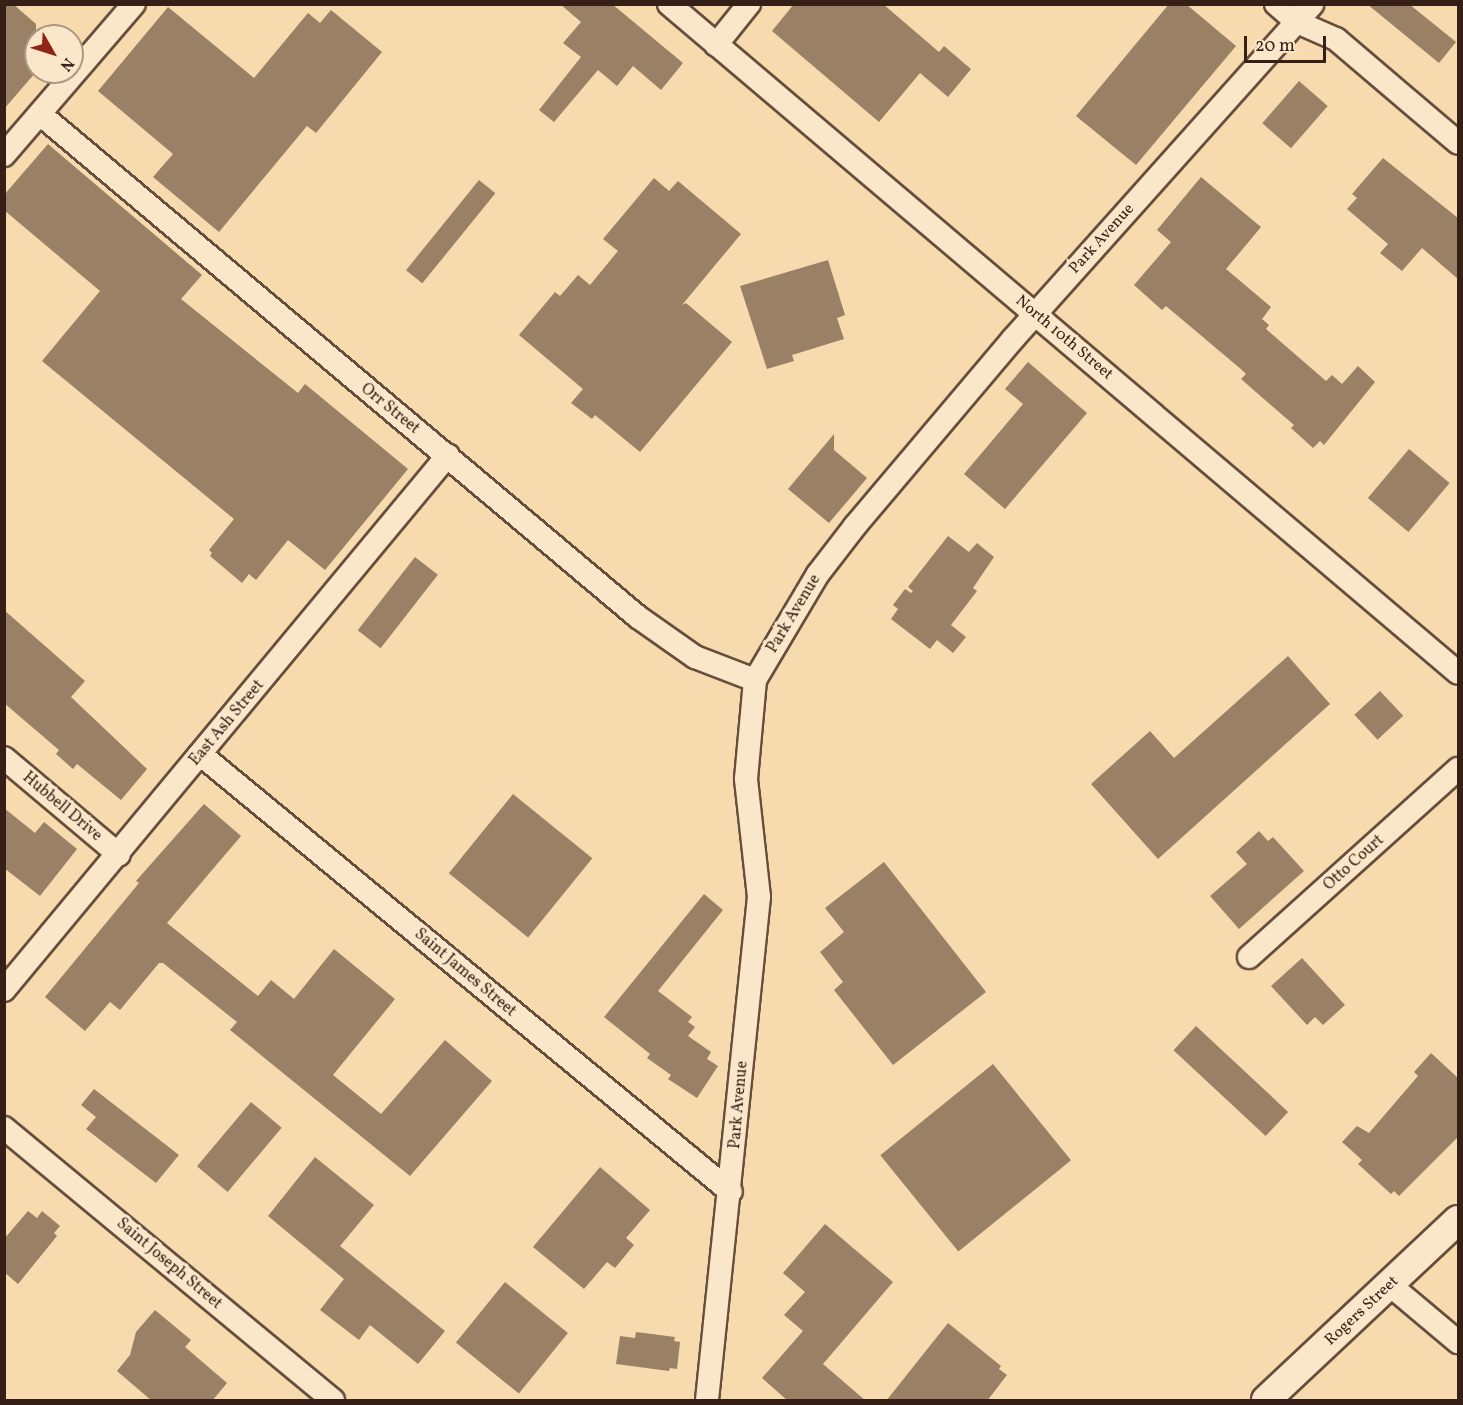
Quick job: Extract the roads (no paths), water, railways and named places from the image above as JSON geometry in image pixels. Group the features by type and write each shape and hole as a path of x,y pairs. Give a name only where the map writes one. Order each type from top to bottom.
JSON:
{"street":[{"path":"4,155 134,4"},
{"name":"North 10th Street","path":"669,4 1458,673"},
{"path":"716,45 749,4"},
{"path":"1276,4 1297,22 1336,39 1458,143"},
{"name":"Park Avenue","path":"707,1401 731,1192 759,897 746,779 755,680 818,574 918,450 1312,4"},
{"name":"Orr Street","path":"40,114 638,617 695,657 755,680"},
{"name":"East Ash Street","path":"4,990 448,455"},
{"name":"Saint James Street","path":"200,754 731,1192"},
{"name":"Hubbell Drive","path":"4,758 118,855"},
{"name":"Otto Court","path":"1249,957 1458,769"},
{"name":"Saint Joseph Street","path":"4,1128 333,1401"},
{"name":"Rogers Street","path":"1266,1401 1458,1220"},
{"path":"1390,1285 1458,1342"}]}
